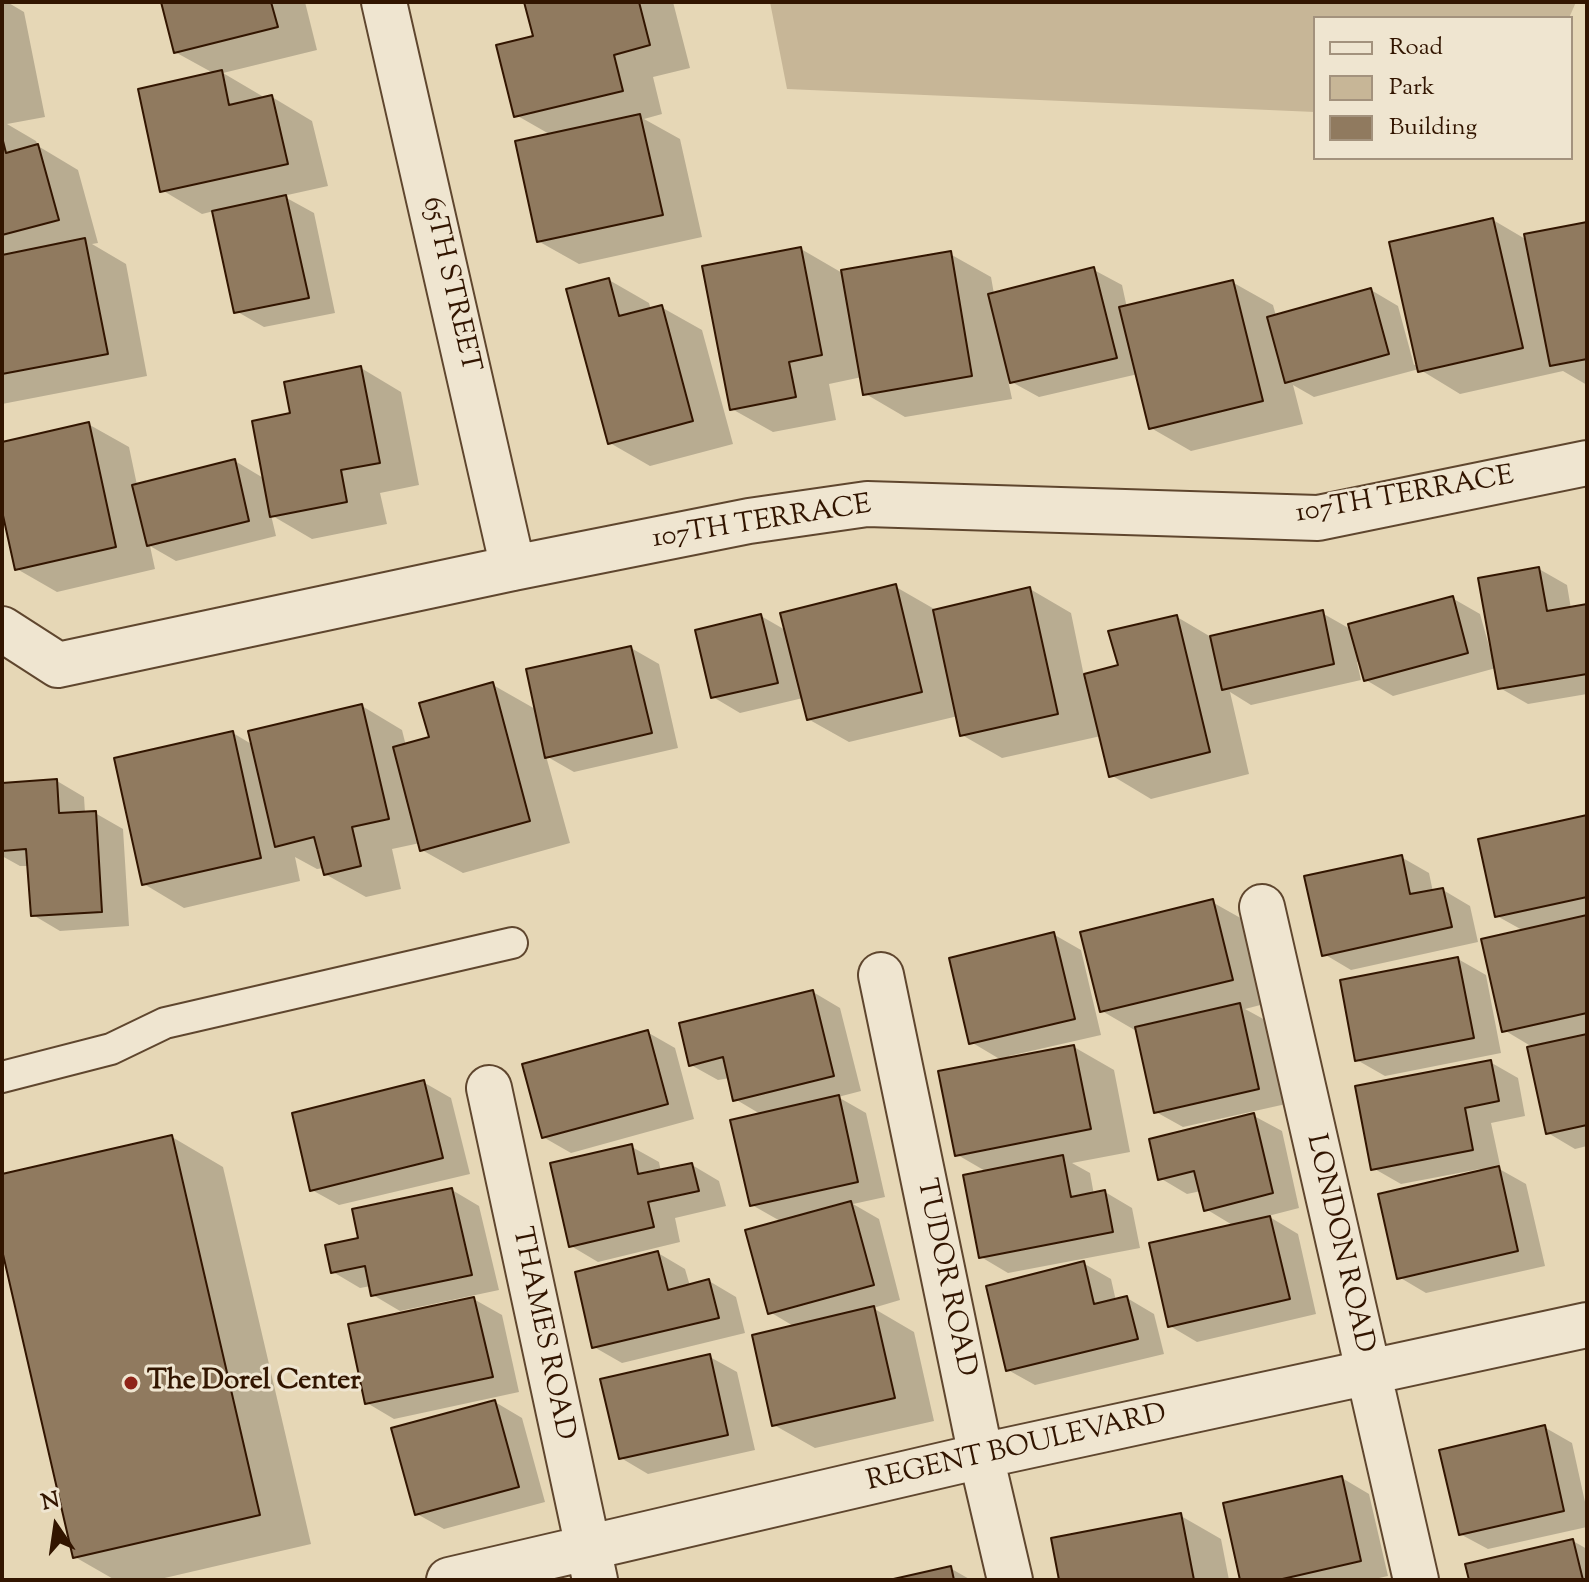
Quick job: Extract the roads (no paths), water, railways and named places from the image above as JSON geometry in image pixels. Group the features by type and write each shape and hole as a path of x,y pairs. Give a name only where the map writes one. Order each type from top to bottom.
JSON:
{"street":[{"name":"65TH STREET","path":"384,2 513,568"},
{"name":"107TH TERRACE","path":"2,629 58,665 749,521 867,504 1318,518 1587,463"},
{"name":"LONDON ROAD","path":"1262,907 1416,1580"},
{"name":"TUDOR ROAD","path":"881,975 981,1456 1010,1580"},
{"name":"THAMES ROAD","path":"489,1088 591,1565"},
{"name":"REGENT BOULEVARD","path":"449,1580 591,1565 981,1456 1587,1325"}],"lane":[{"path":"2,1077 111,1049 165,1023 512,943"}],"place":[{"name":"The Dorel Center","path":"131,1383"}]}
